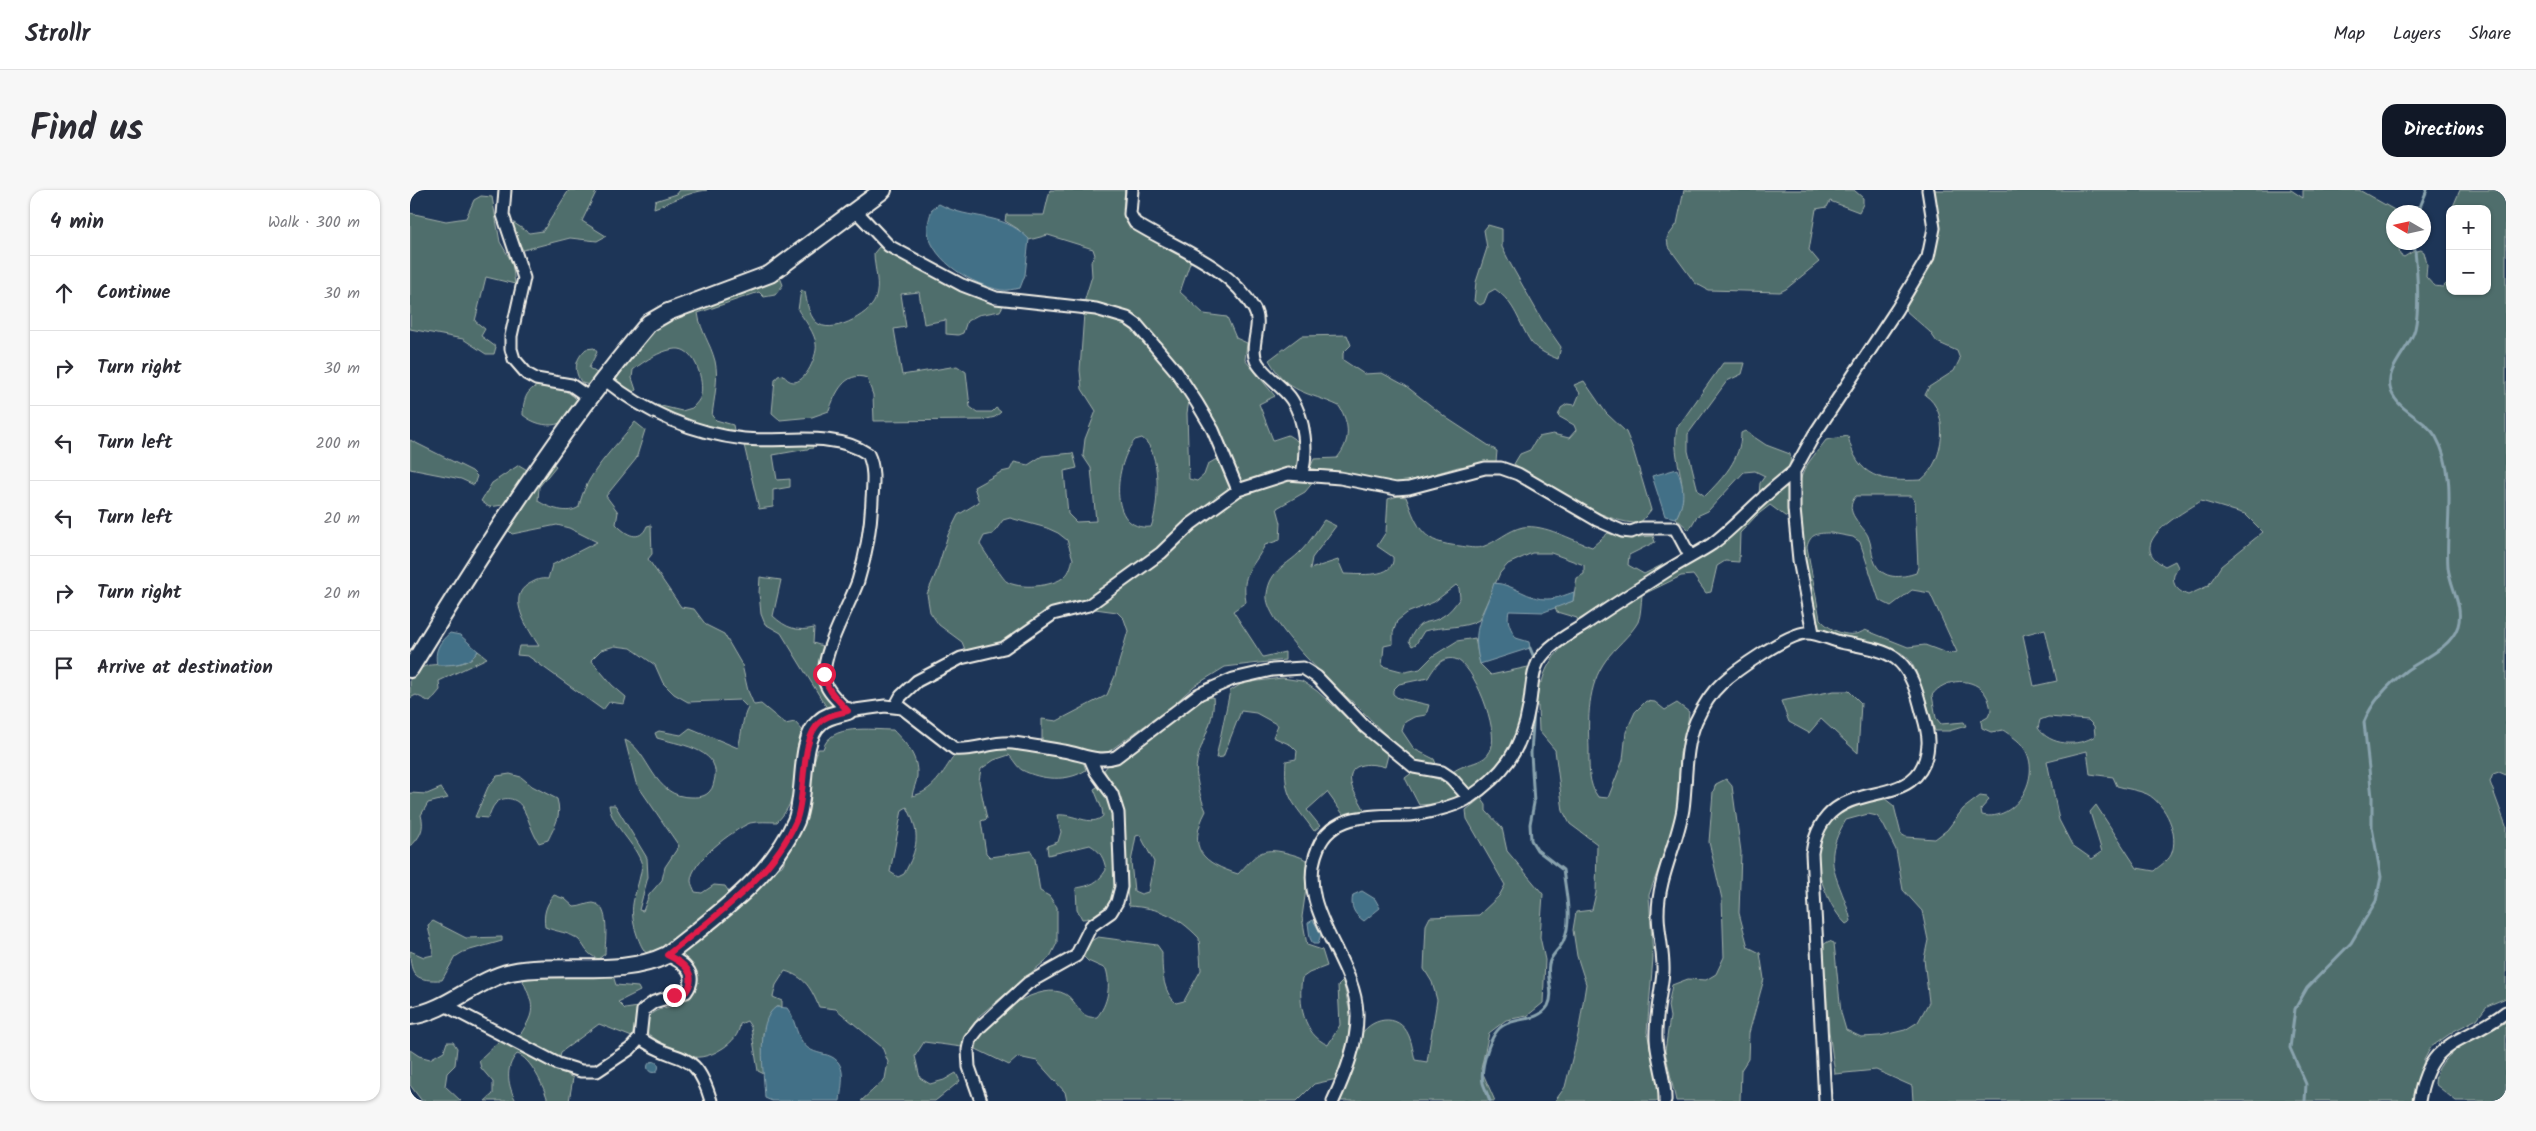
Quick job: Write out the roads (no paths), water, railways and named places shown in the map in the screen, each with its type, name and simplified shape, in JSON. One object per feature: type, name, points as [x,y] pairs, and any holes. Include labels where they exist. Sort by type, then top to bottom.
[{"type":"street","points":[[505,190],[503,216],[524,278],[511,336],[511,349],[514,359],[527,374],[536,379],[571,386],[591,399]]},
{"type":"street","points":[[410,669],[482,551],[636,338],[658,317],[770,274],[809,247],[883,190]]},
{"type":"street","points":[[1132,190],[1130,214],[1135,223],[1210,264],[1240,291],[1256,310],[1255,360],[1264,373],[1292,400],[1307,457],[1302,474]]},
{"type":"street","points":[[1333,1101],[1350,1056],[1357,1012],[1351,986],[1313,895],[1312,874],[1318,849],[1330,829],[1340,823],[1394,813],[1411,815],[1460,803],[1469,798],[1507,766],[1514,757],[1529,711],[1535,672],[1544,655],[1574,631],[1732,530],[1794,470],[1928,257],[1934,228],[1928,190]]},
{"type":"street","points":[[855,210],[889,246],[962,285],[996,298],[1096,309],[1127,318],[1137,325],[1176,371],[1198,403],[1213,430],[1238,490]]},
{"type":"street","points":[[604,380],[647,410],[676,423],[744,439],[847,443],[868,454],[873,472],[867,545],[857,582],[829,649],[824,674],[825,682],[830,691],[848,711]]},
{"type":"street","points":[[895,707],[901,696],[917,681],[962,658],[1004,648],[1053,614],[1089,604],[1161,553],[1191,524],[1238,490],[1288,474],[1340,478],[1396,489],[1409,488],[1485,468],[1501,468],[1518,474],[1597,520],[1622,531],[1631,532],[1642,528],[1675,528],[1690,556]]},
{"type":"street","points":[[1794,470],[1794,509],[1799,560],[1813,633]]},
{"type":"street","points":[[1665,1101],[1656,1034],[1663,971],[1658,914],[1664,872],[1675,843],[1682,816],[1691,734],[1706,701],[1721,684],[1776,646],[1795,636],[1813,633],[1834,640],[1880,650],[1894,656],[1914,682],[1927,733],[1928,745],[1921,768],[1908,782],[1898,789],[1858,797],[1837,806],[1818,827],[1814,839],[1812,853],[1825,1101]]},
{"type":"street","points":[[410,1016],[445,1005],[473,988],[512,972],[624,965],[657,959],[667,955],[720,911],[762,871],[775,855],[796,820],[801,801],[808,744],[814,728],[830,716],[848,711],[895,707],[911,713],[955,749],[965,750],[1011,743],[1063,751],[1090,758],[1108,759],[1116,757],[1199,694],[1224,682],[1272,670],[1303,668],[1317,678],[1364,726],[1414,767],[1442,772],[1451,778],[1469,798]]},
{"type":"street","points":[[981,1101],[970,1067],[968,1050],[970,1040],[980,1027],[1028,983],[1076,956],[1091,926],[1111,912],[1122,887],[1118,813],[1112,794],[1096,772],[1090,758]]},
{"type":"street","points":[[445,1005],[558,1064],[581,1072],[597,1071],[630,1049],[640,1038],[643,1010],[654,1002],[686,992],[692,976],[689,970],[678,960],[667,955]]},
{"type":"street","points":[[2419,1101],[2426,1074],[2434,1058],[2451,1042],[2506,1012]]},
{"type":"street","points":[[640,1038],[657,1048],[690,1061],[697,1067],[711,1101]]},
{"type":"water","points":[[939,204],[963,213],[1007,224],[1029,239],[1025,275],[1020,288],[1003,290],[978,283],[946,262],[931,243],[928,232],[928,223],[932,209]]},
{"type":"water","points":[[1677,469],[1683,499],[1676,518],[1665,516],[1652,476]]},
{"type":"water","points":[[1494,583],[1508,586],[1540,599],[1560,597],[1574,592],[1573,601],[1544,612],[1509,611],[1509,622],[1516,638],[1529,642],[1530,648],[1480,664],[1477,651],[1477,631]]},
{"type":"water","points":[[450,633],[460,635],[478,651],[465,662],[437,665],[436,655],[438,647]]},
{"type":"water","points":[[1362,891],[1375,899],[1380,908],[1364,921],[1355,913],[1352,903],[1353,895]]},
{"type":"water","points":[[1313,920],[1321,934],[1318,944],[1313,944],[1310,938],[1308,923]]},
{"type":"water","points":[[776,1007],[787,1008],[792,1016],[800,1039],[807,1047],[837,1061],[842,1072],[840,1101],[772,1101],[765,1098],[763,1036],[769,1014]]},
{"type":"water","points":[[651,1062],[655,1062],[658,1067],[657,1071],[651,1072],[648,1069],[648,1065]]},
{"type":"waterway","points":[[2421,205],[2427,190]]},
{"type":"waterway","points":[[2305,1101],[2306,1084],[2290,1048],[2295,1009],[2307,988],[2351,943],[2376,901],[2381,877],[2372,827],[2372,797],[2364,722],[2382,693],[2394,681],[2407,670],[2436,652],[2449,640],[2458,626],[2459,619],[2458,604],[2448,567],[2449,484],[2443,452],[2432,431],[2400,405],[2391,391],[2390,383],[2394,367],[2412,337],[2417,320],[2418,298],[2415,250]]},
{"type":"waterway","points":[[1530,648],[1535,660]]},
{"type":"waterway","points":[[1490,1101],[1482,1076],[1490,1042],[1504,1025],[1539,1015],[1548,1006],[1551,996],[1549,964],[1551,958],[1563,942],[1568,925],[1568,907],[1563,870],[1537,850],[1531,840],[1530,824],[1534,803],[1531,753],[1534,709]]}]
